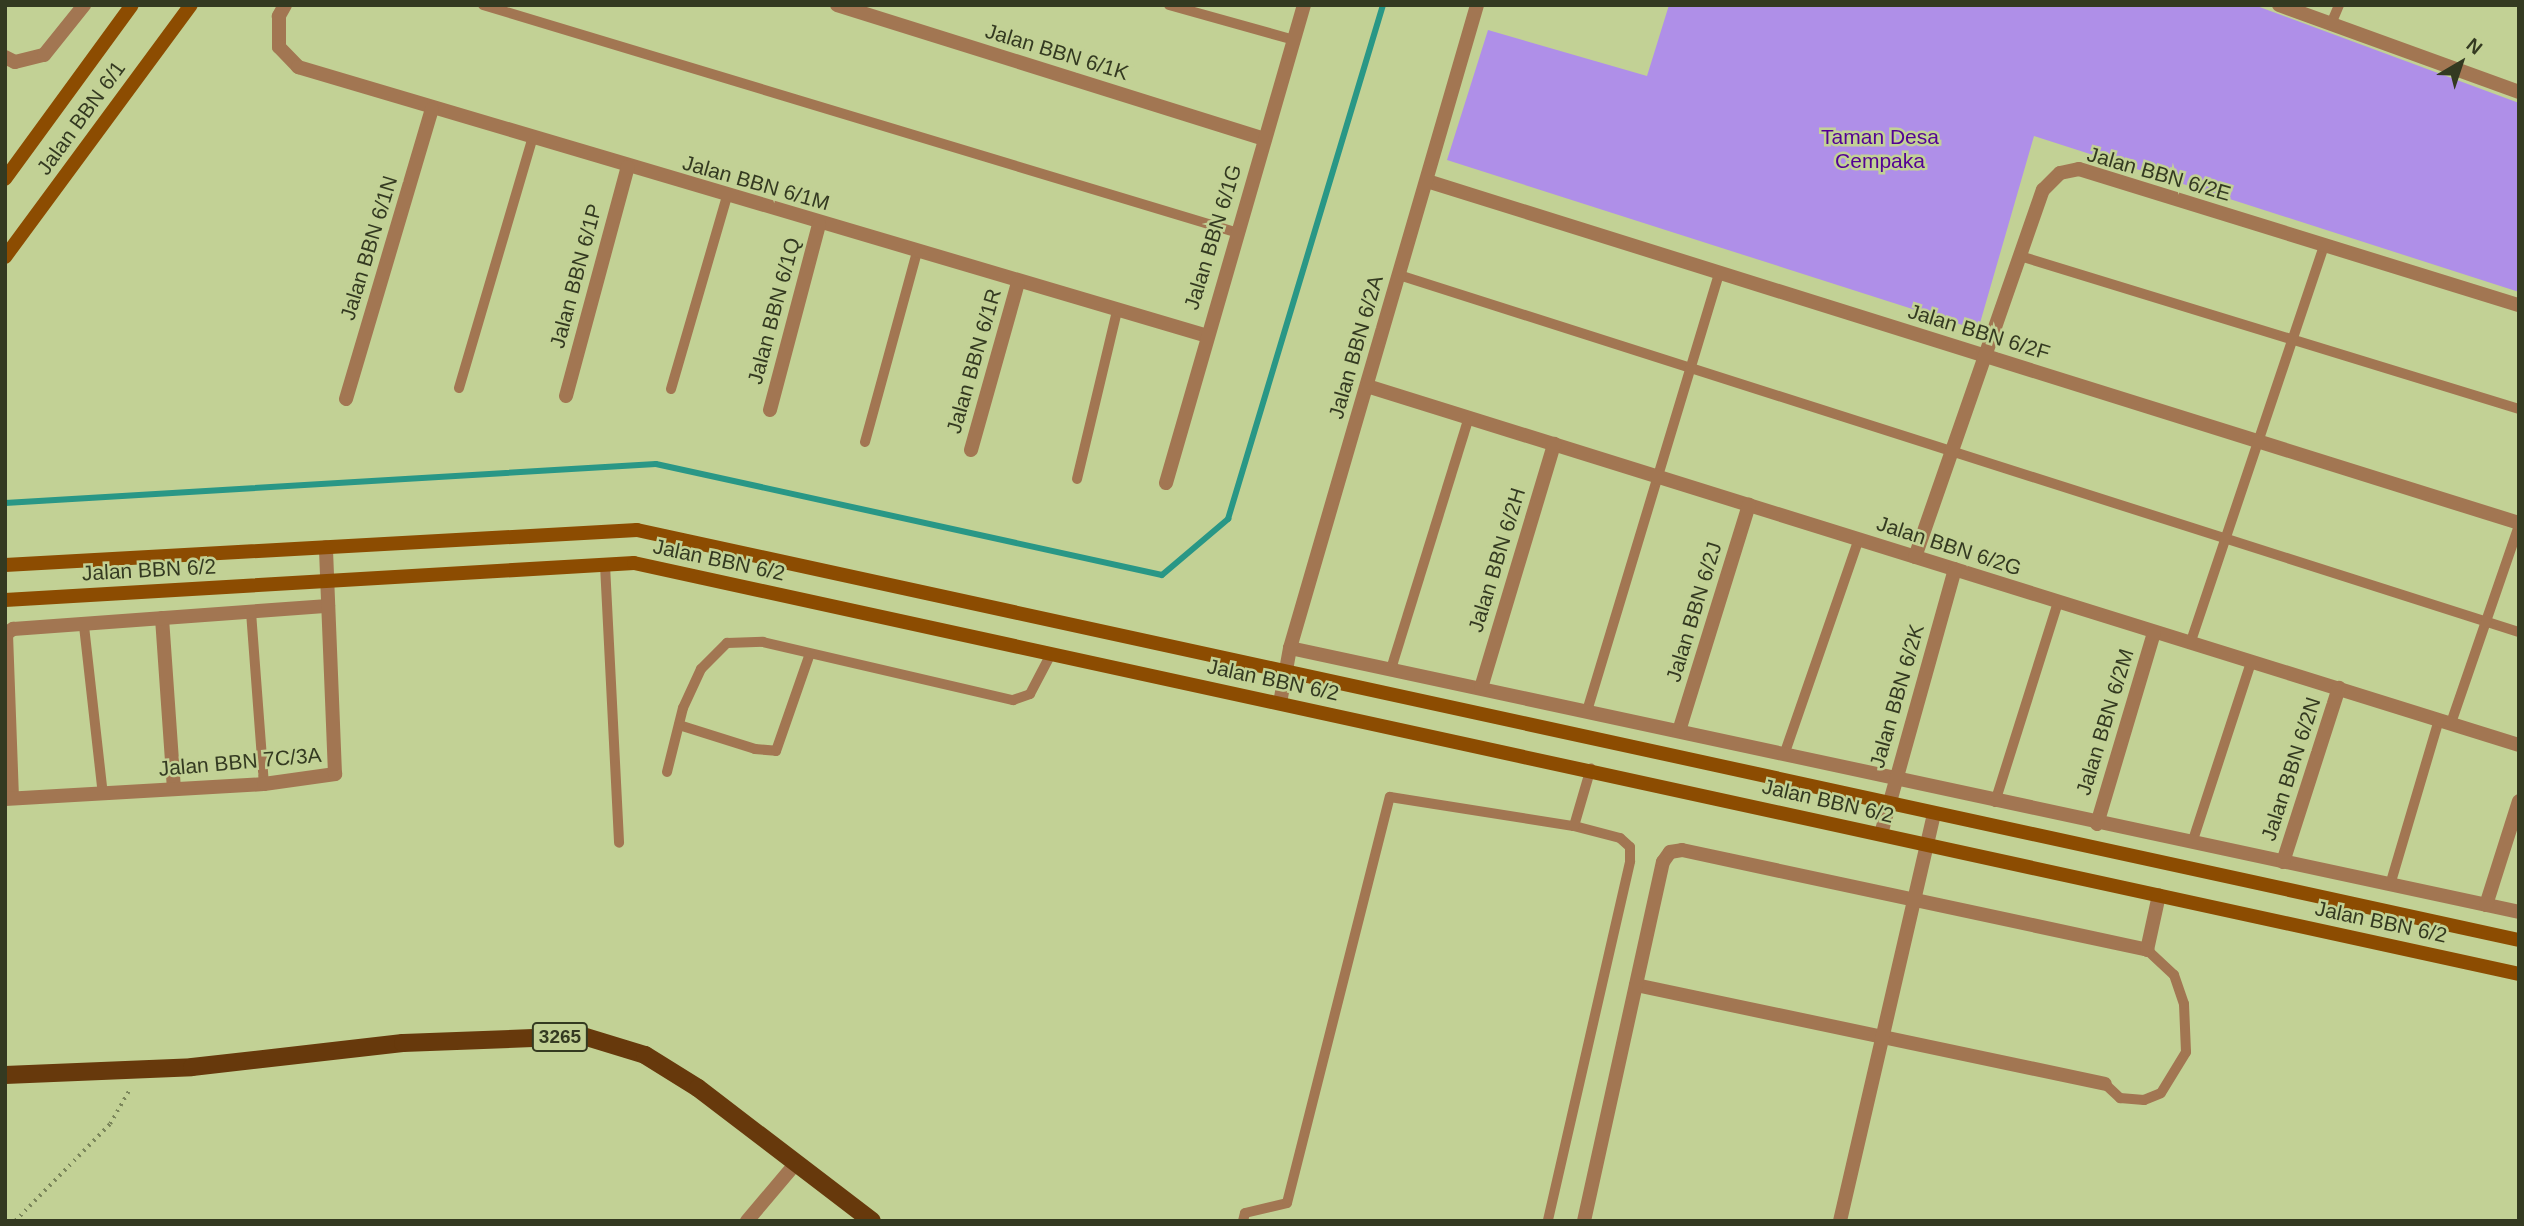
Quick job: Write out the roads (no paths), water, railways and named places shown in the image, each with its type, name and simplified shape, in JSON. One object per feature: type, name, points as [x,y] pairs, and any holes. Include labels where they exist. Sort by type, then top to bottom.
[{"type":"main road","name":"3265","points":[[5,1075],[135,1070],[402,1043],[583,1036],[645,1055],[872,1221]]},
{"type":"street","points":[[5,57],[15,62],[44,55],[84,5]]},
{"type":"street","name":"Jalan BBN 6/1","points":[[5,178],[132,5]]},
{"type":"street","name":"Jalan BBN 6/1","points":[[5,257],[191,5]]},
{"type":"street","name":"Jalan BBN 6/1M","points":[[285,5],[279,16],[279,47],[298,67],[1018,283],[1205,335]]},
{"type":"street","name":"Jalan BBN 6/1K","points":[[837,5],[1265,139]]},
{"type":"street","name":"Jalan BBN 6/1G","points":[[1166,483],[1205,335],[1238,233],[1304,5]]},
{"type":"street","name":"Jalan BBN 6/2A","points":[[1280,702],[1290,648],[1478,5]]},
{"type":"street","points":[[2279,5],[2519,92]]},
{"type":"street","name":"Jalan BBN 6/1N","points":[[346,399],[432,109]]},
{"type":"street","name":"Jalan BBN 6/1P","points":[[566,396],[628,167]]},
{"type":"street","name":"Jalan BBN 6/2E","points":[[1915,556],[2043,190],[2060,173],[2079,169],[2519,305]]},
{"type":"street","name":"Jalan BBN 6/2F","points":[[1427,181],[2519,524]]},
{"type":"street","name":"Jalan BBN 6/1Q","points":[[770,410],[819,224]]},
{"type":"street","name":"Jalan BBN 6/1R","points":[[971,450],[1018,283]]},
{"type":"street","name":"Jalan BBN 6/2G","points":[[1367,386],[2519,745]]},
{"type":"street","name":"Jalan BBN 6/2H","points":[[1481,688],[1554,444]]},
{"type":"street","name":"Jalan BBN 6/2J","points":[[1679,732],[1749,505]]},
{"type":"street","name":"Jalan BBN 6/2","points":[[5,565],[636,530],[2519,940]]},
{"type":"street","name":"Jalan BBN 7C/3A","points":[[9,799],[328,779],[338,765],[328,606],[330,580],[326,547]]},
{"type":"street","name":"Jalan BBN 6/2","points":[[5,600],[634,563],[1591,768],[1926,846],[2519,974]]},
{"type":"street","name":"Jalan BBN 6/2K","points":[[1881,834],[1955,569]]},
{"type":"street","points":[[9,799],[6,634],[162,618],[328,606]]},
{"type":"street","points":[[162,618],[174,789]]},
{"type":"street","name":"Jalan BBN 6/2M","points":[[2097,824],[2154,633]]},
{"type":"street","points":[[1290,648],[2097,824],[2519,912]]},
{"type":"street","name":"Jalan BBN 6/2N","points":[[2283,862],[2339,688]]},
{"type":"street","points":[[2486,905],[2519,801]]},
{"type":"street","points":[[1840,1221],[1912,899],[1934,814]]},
{"type":"street","points":[[1584,1221],[1662,862],[1670,852],[1912,899],[2147,950],[2159,895]]},
{"type":"street","points":[[1636,985],[2105,1084]]},
{"type":"street","points":[[747,1221],[796,1163]]},
{"type":"lane","points":[[483,5],[1238,233]]},
{"type":"lane","points":[[1169,5],[1294,40]]},
{"type":"lane","points":[[2331,24],[2339,5]]},
{"type":"lane","points":[[459,388],[533,137]]},
{"type":"lane","points":[[671,389],[727,196]]},
{"type":"lane","points":[[2190,644],[2324,245]]},
{"type":"lane","points":[[865,442],[917,252]]},
{"type":"lane","points":[[2020,256],[2519,410]]},
{"type":"lane","points":[[1587,712],[1719,272]]},
{"type":"lane","points":[[1399,275],[2519,632]]},
{"type":"lane","points":[[1077,478],[1117,311]]},
{"type":"lane","points":[[1391,669],[1469,417]]},
{"type":"lane","points":[[2390,885],[2445,722],[2486,622],[2519,524]]},
{"type":"lane","points":[[1784,755],[1859,539]]},
{"type":"lane","points":[[605,565],[620,843]]},
{"type":"lane","points":[[1996,802],[2058,602]]},
{"type":"lane","points":[[251,612],[264,784]]},
{"type":"lane","points":[[84,626],[103,795]]},
{"type":"lane","points":[[667,772],[679,725],[701,668],[727,643],[763,642],[809,656],[1013,700],[1030,694],[1051,654]]},
{"type":"lane","points":[[679,725],[755,750],[776,751],[809,656]]},
{"type":"lane","points":[[2192,843],[2252,662]]},
{"type":"lane","points":[[1574,826],[1591,768]]},
{"type":"lane","points":[[1243,1221],[1245,1213],[1287,1203],[1390,797],[1574,826],[1620,838],[1630,847],[1630,861],[1548,1220]]},
{"type":"lane","points":[[2105,1084],[2120,1098],[2144,1100],[2161,1093],[2186,1052],[2184,1004],[2174,975],[2147,950]]},
{"type":"waterway","points":[[5,503],[656,464],[1162,575],[1228,519],[1383,5]]},
{"type":"park label","name":"Taman Desa Cempaka","points":[[1880,149]]}]
